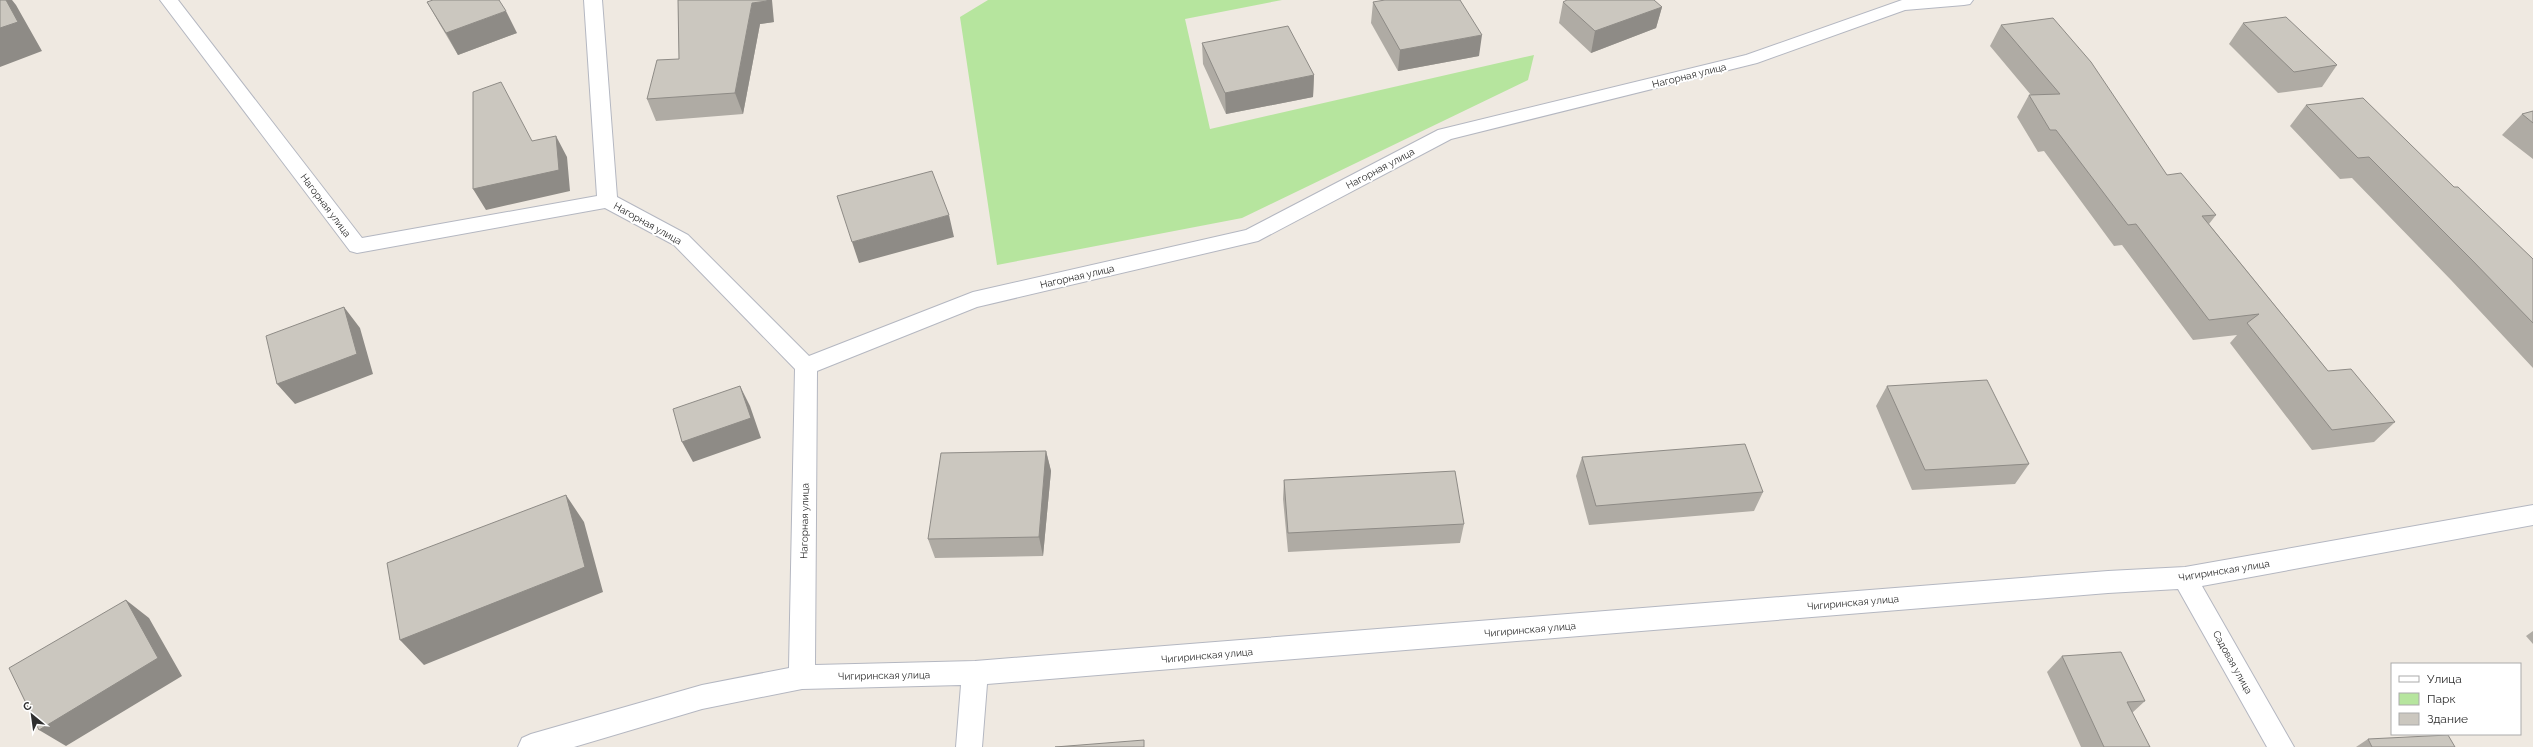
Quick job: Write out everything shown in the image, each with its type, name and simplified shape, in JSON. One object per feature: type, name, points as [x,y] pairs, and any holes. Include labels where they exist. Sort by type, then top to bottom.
[{"type":"street","name":"Нагорная улица","points":[[169,0],[357,246],[607,201],[681,240],[806,366],[802,677]]},
{"type":"street","name":"Нагорная улица","points":[[593,0],[607,201]]},
{"type":"street","name":"Нагорная улица","points":[[806,366],[973,300],[1251,236],[1445,134],[1751,59],[1903,5],[1964,0]]},
{"type":"street","name":"Чигиринская улица","points":[[531,747],[702,697],[802,677],[975,674],[2092,583],[2185,578],[2533,515]]},
{"type":"street","name":"Садовая улица","points":[[2185,578],[2281,747]]},
{"type":"street","points":[[970,747],[975,674]]},
{"type":"green space","points":[[988,0],[1282,0],[1185,19],[1210,129],[1534,55],[1528,80],[1242,218],[997,265],[960,17]]},
{"type":"building","points":[[0,0],[6,0],[18,22],[0,28]]},
{"type":"building","points":[[433,0],[499,0],[506,11],[446,33],[427,2]]},
{"type":"building","points":[[678,0],[767,0],[752,3],[735,93],[647,99],[657,60],[679,59]]},
{"type":"building","points":[[1385,0],[1460,0],[1482,35],[1400,50],[1373,2]]},
{"type":"building","points":[[1567,0],[1654,0],[1662,7],[1595,31],[1563,2]]},
{"type":"building","points":[[2286,17],[2337,65],[2294,72],[2243,23]]},
{"type":"building","points":[[2053,18],[2091,62],[2167,175],[2181,173],[2216,215],[2202,216],[2328,371],[2351,369],[2395,422],[2332,430],[2247,323],[2259,314],[2209,320],[2136,224],[2128,225],[2056,130],[2050,130],[2029,95],[2060,94],[2001,25]]},
{"type":"building","points":[[1288,26],[1314,75],[1225,93],[1202,43]]},
{"type":"building","points":[[501,82],[532,141],[556,136],[559,170],[473,189],[473,92]]},
{"type":"building","points":[[2363,98],[2454,187],[2458,187],[2533,259],[2533,323],[2369,157],[2358,158],[2306,105]]},
{"type":"building","points":[[2533,111],[2533,123],[2522,114]]},
{"type":"building","points":[[932,171],[949,215],[852,242],[837,196]]},
{"type":"building","points":[[344,307],[357,354],[277,384],[266,336]]},
{"type":"building","points":[[1987,380],[2029,464],[1925,470],[1887,386]]},
{"type":"building","points":[[740,386],[751,418],[682,442],[673,409]]},
{"type":"building","points":[[1745,444],[1763,492],[1596,506],[1582,457]]},
{"type":"building","points":[[1046,451],[1039,537],[928,539],[941,453]]},
{"type":"building","points":[[1455,471],[1464,524],[1288,533],[1284,480]]},
{"type":"building","points":[[566,495],[585,567],[400,640],[387,563]]},
{"type":"building","points":[[126,600],[158,658],[39,730],[9,668]]},
{"type":"building","points":[[2121,652],[2145,701],[2127,702],[2150,747],[2104,747],[2062,656]]},
{"type":"building","points":[[2448,735],[2455,747],[2372,747],[2368,739]]},
{"type":"building","points":[[1144,740],[1144,747],[1055,747]]}]
